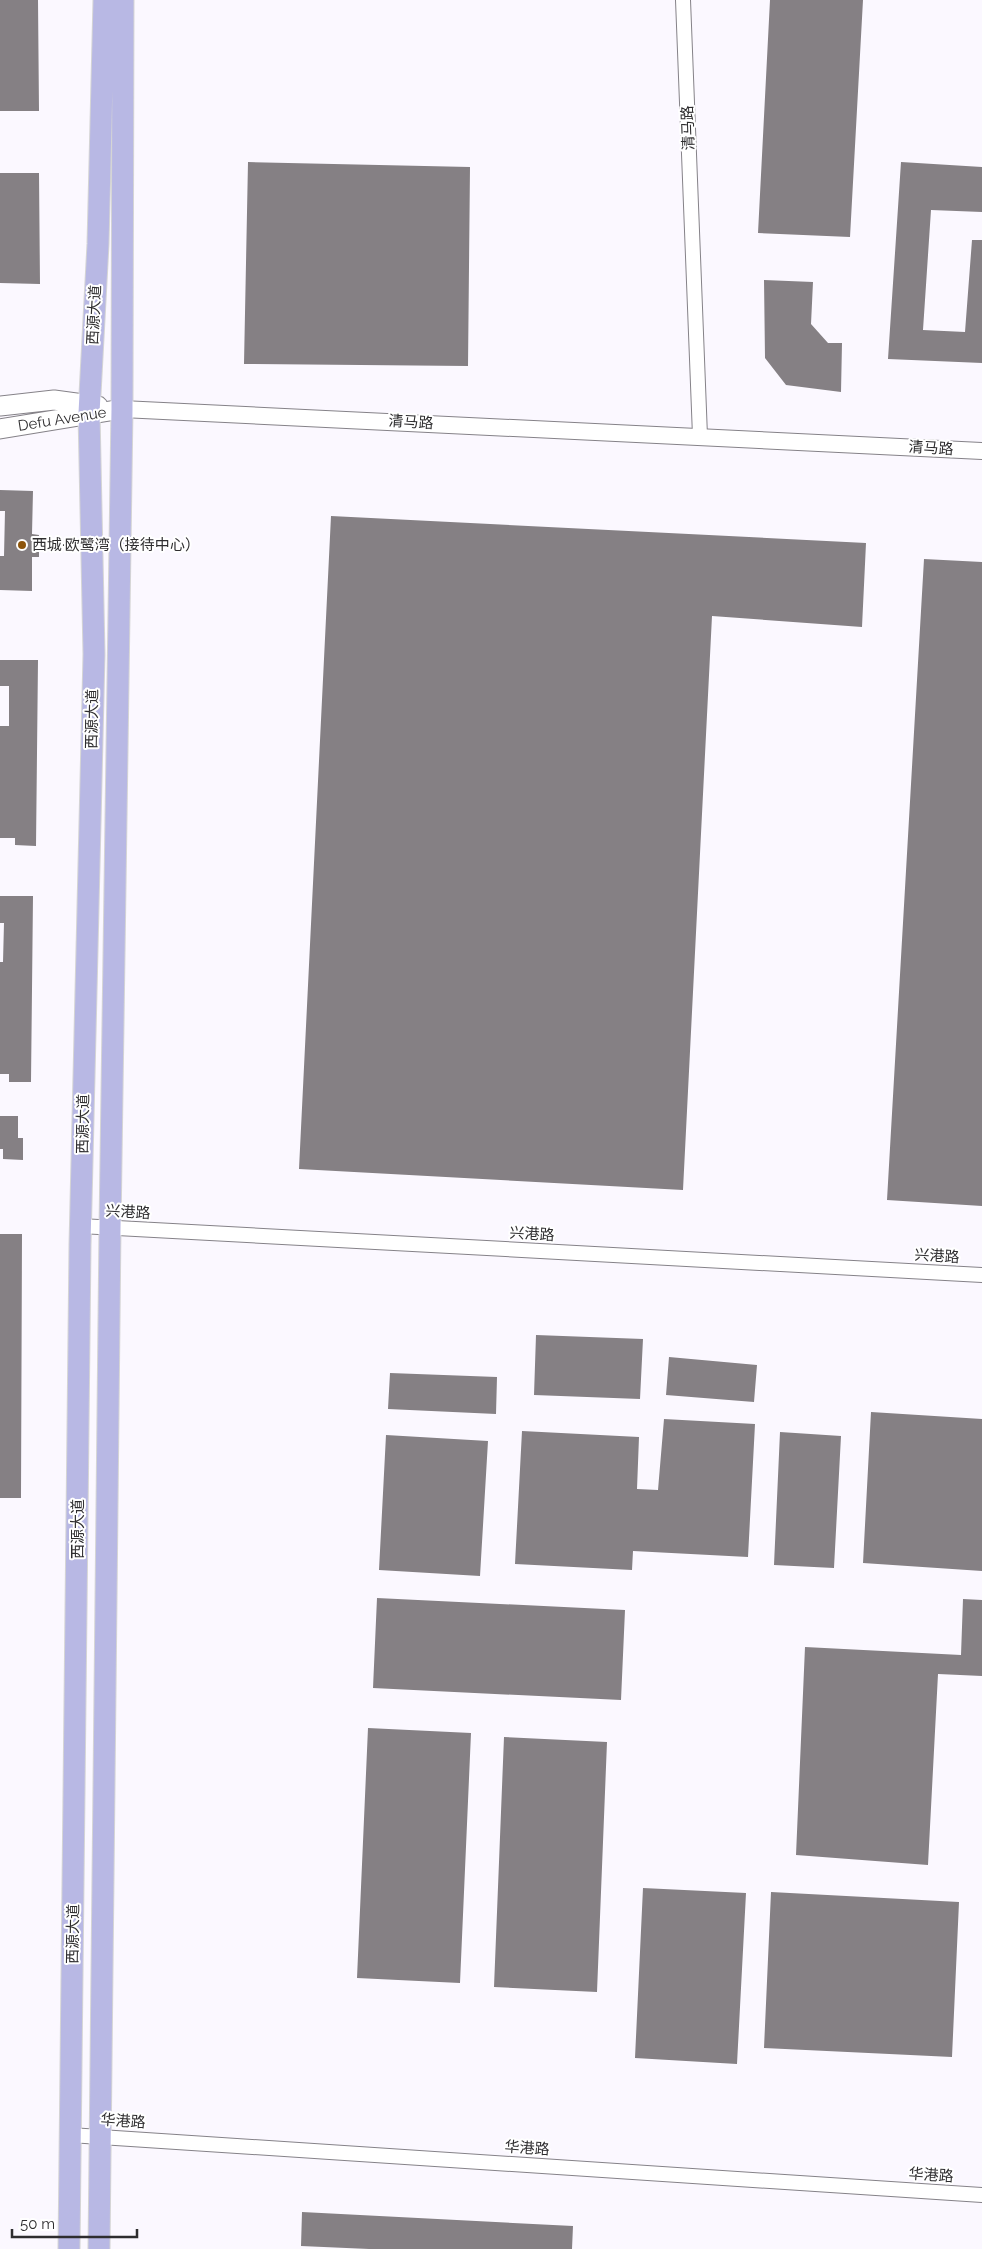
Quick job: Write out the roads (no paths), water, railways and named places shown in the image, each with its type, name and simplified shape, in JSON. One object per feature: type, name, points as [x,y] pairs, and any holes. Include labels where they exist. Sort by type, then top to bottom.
[{"type":"main road","name":"西源大道","points":[[99,2249],[110,1228],[122,409],[113,60],[102,0]]},
{"type":"main road","name":"西源大道","points":[[69,2249],[80,1226],[94,654],[89,409],[98,244],[113,60],[123,0]]},
{"type":"main road","points":[[113,60],[128,0]]},
{"type":"main road","name":"Defu Avenue","points":[[0,406],[54,400],[89,409]]},
{"type":"main road","name":"Defu Avenue","points":[[0,429],[89,409],[122,409]]},
{"type":"street","name":"清马路","points":[[683,0],[700,436]]},
{"type":"street","name":"清马路","points":[[122,409],[982,451]]},
{"type":"street","name":"兴港路","points":[[80,1226],[982,1275]]},
{"type":"street","name":"华港路","points":[[70,2135],[982,2195]]},
{"type":"place","name":"西城·欧鹭湾（接待中心）","points":[[22,545]]}]
